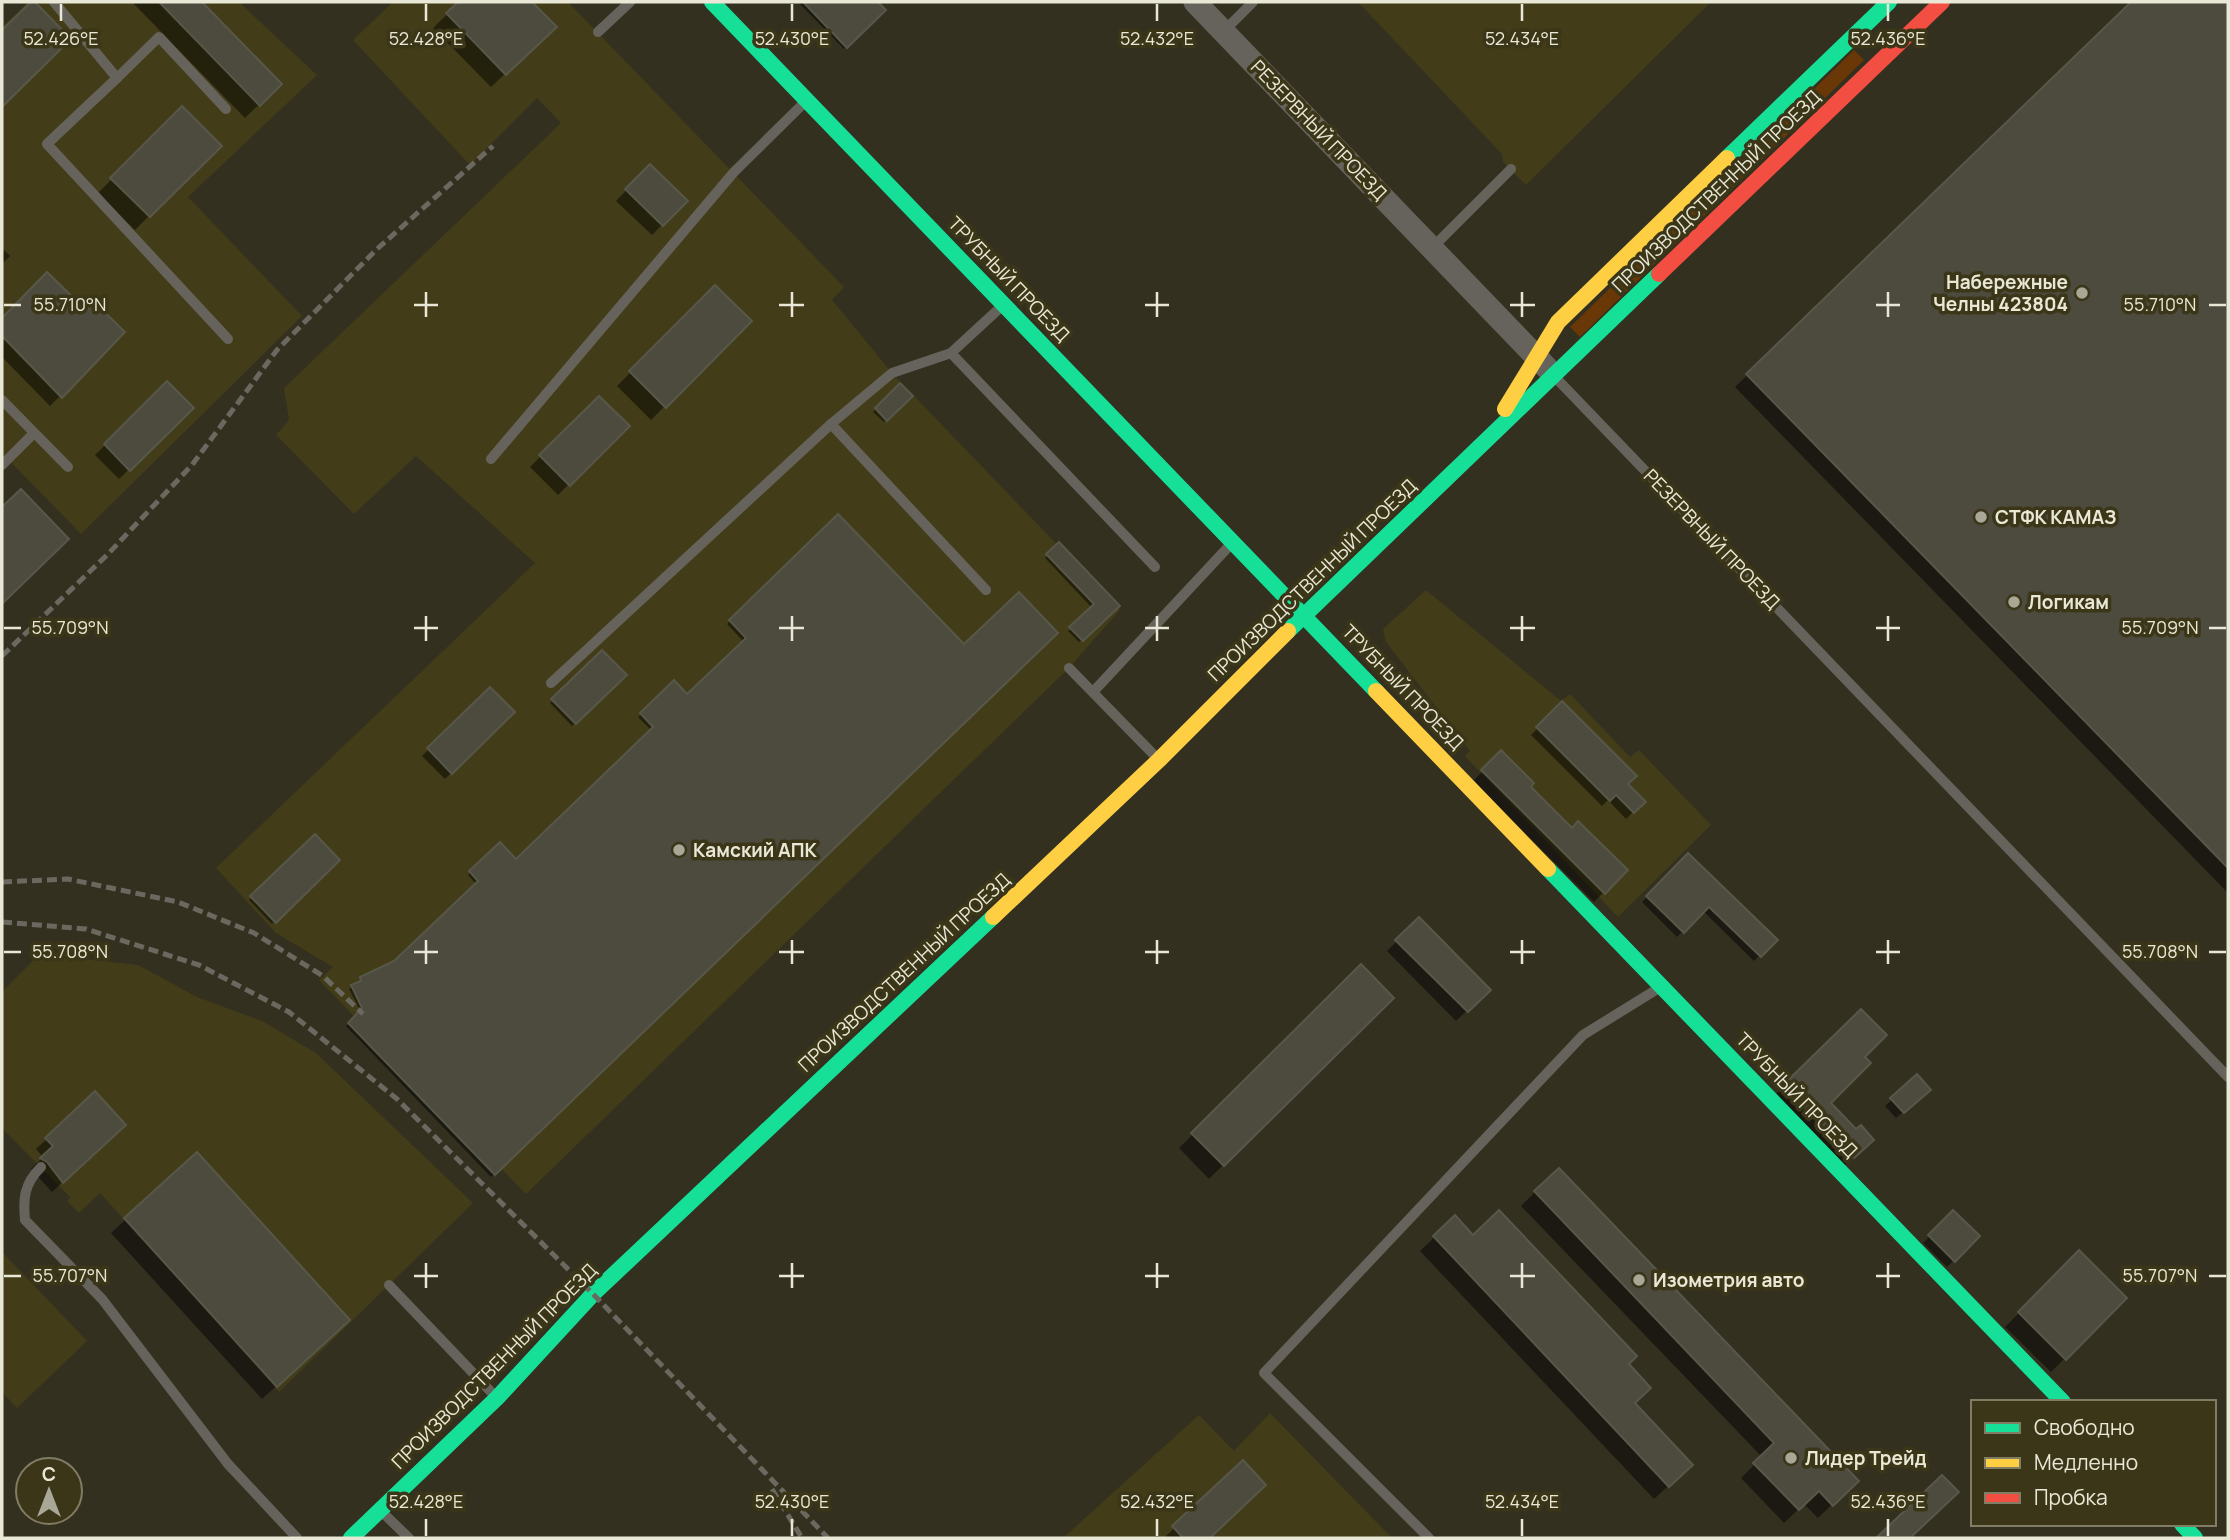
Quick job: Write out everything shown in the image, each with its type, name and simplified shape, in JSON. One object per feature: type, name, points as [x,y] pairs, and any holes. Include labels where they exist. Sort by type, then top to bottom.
[{"type":"street","name":"ТРУБНЫЙ ПРОЕЗД","points":[[712,2],[2061,1400]]},
{"type":"street","name":"РЕЗЕРВНЫЙ ПРОЕЗД","points":[[1195,2],[1555,376]]},
{"type":"street","name":"ПРОИЗВОДСТВЕННЫЙ ПРОЕЗД","points":[[351,1538],[497,1398],[593,1294],[1159,760],[1304,615],[1555,376],[1880,37],[1889,2]]},
{"type":"street","name":"ПРОИЗВОДСТВЕННЫЙ ПРОЕЗД","points":[[1487,439],[1558,323],[1880,37],[1942,2]]},
{"type":"lane","points":[[54,2],[117,78]]},
{"type":"lane","points":[[598,32],[631,2]]},
{"type":"lane","points":[[1224,31],[1253,2]]},
{"type":"lane","points":[[226,108],[159,37],[47,144],[228,339]]},
{"type":"lane","points":[[491,459],[734,172],[807,100]]},
{"type":"lane","points":[[1433,247],[1511,169]]},
{"type":"lane","points":[[551,683],[831,424],[892,373],[951,353],[1004,304]]},
{"type":"lane","points":[[951,353],[1155,567]]},
{"type":"lane","name":"РЕЗЕРВНЫЙ ПРОЕЗД","points":[[1555,376],[2228,1077]]},
{"type":"lane","points":[[2,400],[68,467]]},
{"type":"lane","points":[[831,424],[986,590]]},
{"type":"lane","points":[[2,465],[34,433]]},
{"type":"lane","points":[[1093,692],[1233,542]]},
{"type":"lane","points":[[1069,668],[1159,760]]},
{"type":"lane","points":[[1429,1538],[1264,1373],[1583,1035],[1662,986]]},
{"type":"lane","points":[[40,1167],[29,1179],[23,1198],[25,1220],[102,1299],[228,1464],[297,1538]]},
{"type":"lane","points":[[389,1285],[497,1398]]},
{"type":"lane","points":[[380,1510],[409,1538]]},
{"type":"shaded area","points":[[28,2],[243,2],[241,4],[317,75],[188,197],[302,316],[81,534],[2,453],[2,27]]},
{"type":"shaded area","points":[[393,2],[568,2],[844,287],[832,300],[892,373],[1120,610],[1069,668],[526,1194],[319,980],[333,967],[276,933],[216,868],[535,563],[416,456],[354,514],[276,435],[289,420],[284,388],[561,123],[537,98],[470,165],[353,40]]},
{"type":"shaded area","points":[[1358,2],[1711,2],[1526,185],[1503,162],[1502,154]]},
{"type":"shaded area","points":[[1854,50],[1864,60],[1580,337],[1570,327]]},
{"type":"shaded area","points":[[1426,590],[1561,701],[1570,694],[1630,757],[1639,750],[1711,825],[1618,917],[1465,756],[1470,751],[1386,642],[1383,629]]},
{"type":"shaded area","points":[[40,954],[138,965],[197,997],[262,1021],[316,1053],[473,1203],[279,1392],[100,1193],[79,1213],[67,1201],[70,1197],[2,1128],[2,992]]},
{"type":"shaded area","points":[[2,1252],[87,1341],[17,1408],[2,1392]]},
{"type":"shaded area","points":[[1270,1413],[1392,1538],[1063,1538],[1199,1415],[1234,1451]]},
{"type":"building","points":[[31,2],[35,2],[71,39],[2,107],[2,30]]},
{"type":"building","points":[[159,2],[202,2],[282,84],[260,106]]},
{"type":"building","points":[[458,2],[532,2],[557,27],[506,75],[446,13]]},
{"type":"building","points":[[803,2],[878,2],[886,10],[847,48]]},
{"type":"building","points":[[2131,2],[2228,2],[2228,868],[1746,374]]},
{"type":"building","points":[[182,106],[222,146],[150,217],[110,178]]},
{"type":"building","points":[[650,164],[688,201],[663,226],[625,189]]},
{"type":"building","points":[[47,272],[86,310],[94,302],[125,332],[62,398],[2,336],[2,318]]},
{"type":"building","points":[[715,285],[752,321],[666,408],[629,371]]},
{"type":"building","points":[[167,381],[194,408],[130,471],[104,444]]},
{"type":"building","points":[[900,383],[913,396],[887,421],[875,408]]},
{"type":"building","points":[[599,396],[630,426],[570,486],[539,455]]},
{"type":"building","points":[[21,489],[69,539],[2,604],[2,507]]},
{"type":"building","name":"Камский АПК","points":[[838,514],[964,644],[1019,592],[1058,633],[495,1175],[348,1023],[362,1008],[351,985],[361,981],[360,977],[394,961],[478,881],[469,871],[500,842],[516,859],[653,727],[640,713],[674,680],[687,694],[746,638],[729,620]]},
{"type":"building","points":[[1059,542],[1120,606],[1083,641],[1069,627],[1094,604],[1046,554]]},
{"type":"building","points":[[602,650],[627,675],[576,724],[551,699]]},
{"type":"building","points":[[490,687],[515,712],[452,774],[427,748]]},
{"type":"building","points":[[1562,701],[1637,776],[1628,784],[1646,802],[1634,813],[1616,795],[1610,801],[1536,727]]},
{"type":"building","points":[[1501,750],[1534,783],[1531,787],[1572,828],[1578,821],[1628,870],[1605,894],[1481,770]]},
{"type":"building","points":[[315,834],[340,860],[276,923],[250,896]]},
{"type":"building","points":[[1688,853],[1778,940],[1761,957],[1709,907],[1684,933],[1646,896]]},
{"type":"building","points":[[1419,917],[1491,990],[1468,1012],[1395,940]]},
{"type":"building","points":[[1361,964],[1394,998],[1224,1166],[1191,1133]]},
{"type":"building","points":[[1861,1009],[1887,1035],[1865,1057],[1871,1063],[1831,1103],[1856,1129],[1861,1125],[1874,1140],[1854,1158],[1783,1085]]},
{"type":"building","points":[[1917,1074],[1931,1090],[1904,1113],[1890,1098]]},
{"type":"building","points":[[95,1091],[126,1125],[63,1183],[47,1162],[40,1158],[53,1146],[45,1138]]},
{"type":"building","points":[[197,1152],[350,1320],[277,1387],[124,1218]]},
{"type":"building","points":[[1559,1168],[1859,1481],[1833,1506],[1819,1491],[1799,1510],[1753,1463],[1774,1443],[1534,1191]]},
{"type":"building","points":[[1499,1210],[1637,1356],[1629,1364],[1651,1388],[1635,1403],[1693,1465],[1669,1487],[1433,1236],[1455,1215],[1473,1235]]},
{"type":"building","points":[[1953,1210],[1980,1236],[1955,1262],[1928,1235]]},
{"type":"building","points":[[2079,1250],[2127,1298],[2066,1360],[2018,1312]]},
{"type":"building","points":[[1243,1460],[1266,1485],[1210,1538],[1183,1538],[1172,1526]]},
{"type":"building","points":[[1942,1475],[1959,1492],[1910,1538],[1876,1538]]},
{"type":"railway","points":[[2,656],[108,554],[192,465],[277,350],[377,249],[493,146]]},
{"type":"railway","points":[[2,882],[68,879],[178,902],[254,933],[323,976],[363,1014]]},
{"type":"railway","points":[[2,922],[86,929],[199,965],[289,1012],[397,1099],[593,1294],[828,1538]]},
{"type":"railway","points":[[772,1489],[802,1538]]},
{"type":"traffic: fast","points":[[712,2],[1376,691]]},
{"type":"traffic: fast","points":[[1727,158],[1889,2]]},
{"type":"traffic: fast","points":[[1288,631],[1659,274]]},
{"type":"traffic: fast","points":[[1548,869],[2061,1400]]},
{"type":"traffic: fast","points":[[351,1538],[497,1398],[593,1294],[993,917]]},
{"type":"traffic: fast","points":[[2184,1526],[2195,1538]]},
{"type":"traffic: slow","points":[[1505,409],[1558,322],[1727,158]]},
{"type":"traffic: slow","points":[[993,917],[1159,760],[1288,631]]},
{"type":"traffic: slow","points":[[1376,691],[1548,869]]},
{"type":"traffic: jam","points":[[1659,274],[1942,2]]},
{"type":"place","name":"Набережные Челны 423804","points":[[2082,293]]},
{"type":"place","name":"СТФК КАМАЗ","points":[[1981,517]]},
{"type":"place","name":"Логикам","points":[[2014,602]]},
{"type":"place","name":"Камский АПК","points":[[679,850]]},
{"type":"place","name":"Изометрия авто","points":[[1639,1280]]},
{"type":"place","name":"Лидер Трейд","points":[[1791,1458]]}]
